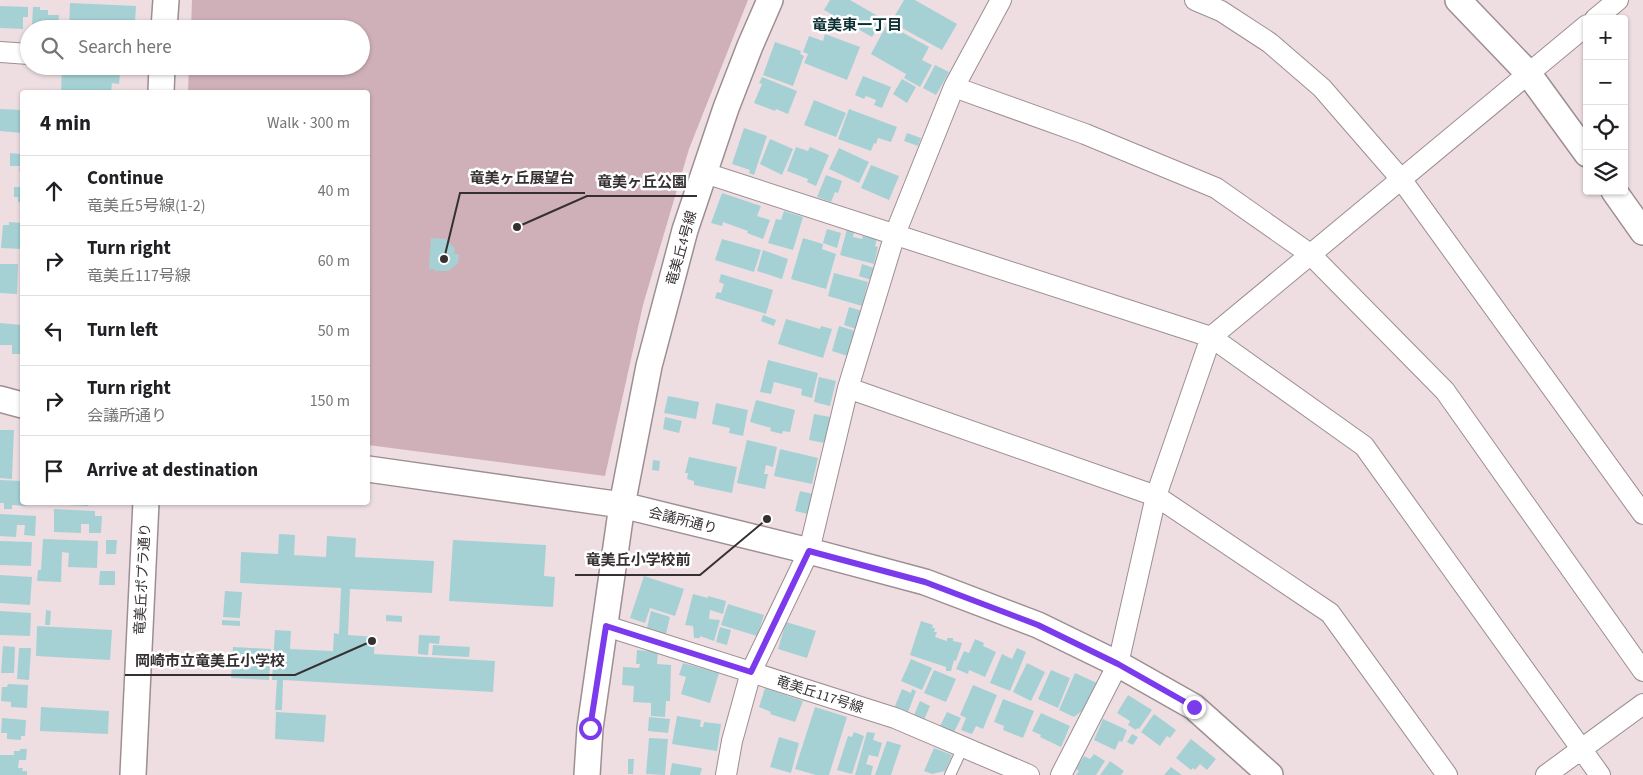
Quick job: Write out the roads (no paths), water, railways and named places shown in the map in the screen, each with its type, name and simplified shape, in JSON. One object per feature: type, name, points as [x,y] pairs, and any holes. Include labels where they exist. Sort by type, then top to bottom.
[{"type":"street","points":[[165,20],[166,0]]},
{"type":"street","name":"竜美丘4号線","points":[[587,775],[590,728],[622,505],[649,366],[685,230],[729,100],[770,0]]},
{"type":"street","points":[[726,775],[732,741],[751,672],[809,551],[848,388],[895,234],[954,88],[1001,0]]},
{"type":"street","points":[[1195,0],[1221,11],[1270,43],[1322,88],[1401,180],[1640,503]]},
{"type":"street","points":[[1458,0],[1528,73],[1584,150]]},
{"type":"street","points":[[1600,15],[1618,0]]},
{"type":"street","points":[[1060,775],[1118,664],[1156,496],[1212,337],[1583,28]]},
{"type":"street","points":[[0,52],[20,53]]},
{"type":"street","points":[[161,90],[162,75]]},
{"type":"street","points":[[954,88],[1085,134],[1216,188],[1310,254],[1445,391],[1643,671]]},
{"type":"street","points":[[705,173],[1212,337],[1364,446],[1600,775]]},
{"type":"street","points":[[1617,195],[1643,232]]},
{"type":"street","points":[[848,388],[1156,496],[1330,613],[1447,775]]},
{"type":"street","points":[[0,399],[20,404]]},
{"type":"street","name":"会議所通り","points":[[370,469],[622,505],[925,582],[1038,625],[1118,664],[1194,707],[1270,775]]},
{"type":"street","name":"竜美丘ポプラ通り","points":[[133,775],[146,505]]},
{"type":"street","name":"竜美丘117号線","points":[[606,626],[895,718],[1029,775]]},
{"type":"street","points":[[1546,775],[1643,704]]},
{"type":"lane","points":[[950,775],[963,747]]},
{"type":"place","name":"竜美ヶ丘公園","points":[[517,227]]},
{"type":"place","name":"竜美ヶ丘展望台","points":[[444,259]]},
{"type":"place","name":"竜美丘小学校前","points":[[767,519]]},
{"type":"place","name":"岡崎市立竜美丘小学校","points":[[372,641]]},
{"type":"district","name":"竜美東一丁目","points":[[857,25]]}]
